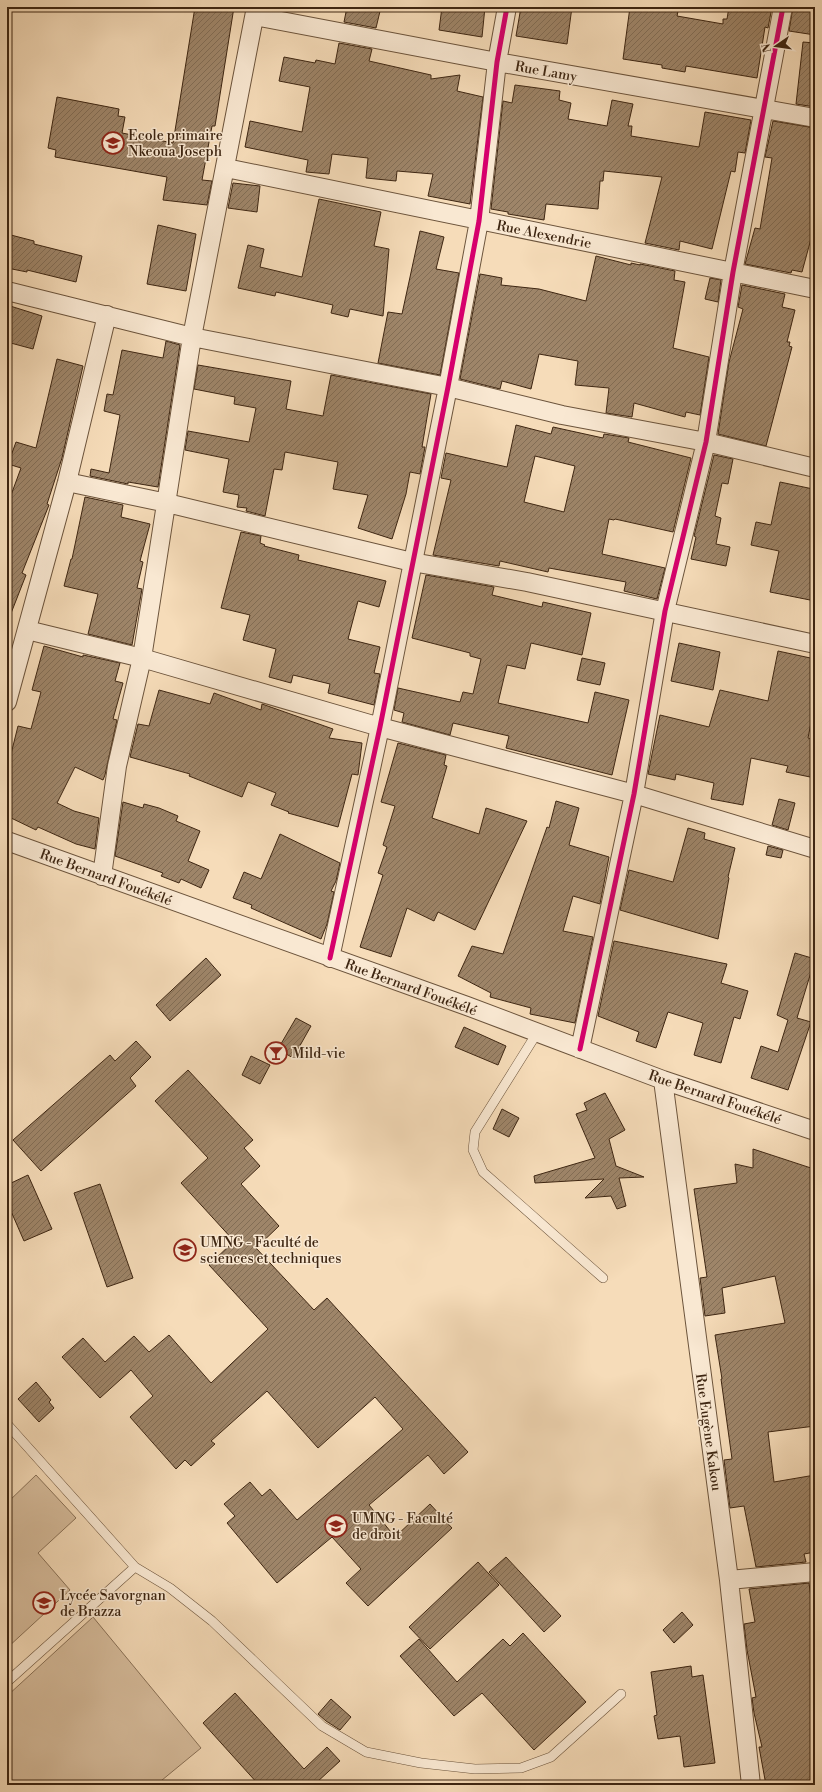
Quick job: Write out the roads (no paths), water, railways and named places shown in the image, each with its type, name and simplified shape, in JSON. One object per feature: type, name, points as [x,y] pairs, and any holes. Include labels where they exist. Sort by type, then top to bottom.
[{"type":"street","points":[[330,958],[380,727],[448,387],[479,221],[496,62],[507,7]]},
{"type":"street","points":[[580,1049],[634,794],[665,611],[706,442],[733,272],[765,109],[783,7]]},
{"type":"street","points":[[102,876],[118,766],[142,658],[192,337],[256,12]]},
{"type":"street","name":"Rue Lamy","points":[[256,12],[496,62],[815,118]]},
{"type":"street","name":"Rue Alexendrie","points":[[226,168],[815,289]]},
{"type":"street","points":[[7,291],[192,337],[448,387],[562,415],[706,442],[815,468]]},
{"type":"street","points":[[7,702],[67,482],[107,315]]},
{"type":"street","points":[[67,482],[167,503],[412,562],[527,582],[815,644]]},
{"type":"street","points":[[27,630],[142,658],[380,727],[634,794],[815,850]]},
{"type":"street","name":"Rue Bernard Fouékélé","points":[[7,841],[467,1006],[663,1080],[815,1131]]},
{"type":"street","name":"Rue Eugène Kakou","points":[[663,1080],[729,1580],[751,1785]]},
{"type":"street","points":[[729,1580],[815,1572]]},
{"type":"lane","points":[[536,1033],[475,1132],[473,1150],[483,1172],[603,1278]]},
{"type":"lane","points":[[7,1424],[135,1567],[170,1588],[212,1621],[322,1726],[366,1752],[421,1763],[475,1769],[521,1768],[551,1758],[621,1694]]},
{"type":"lane","points":[[7,1682],[135,1567]]},
{"type":"place","name":"Ecole primaire Nkeoua Joseph","points":[[113,143]]},
{"type":"place","name":"Mild-vie","points":[[276,1053]]},
{"type":"place","name":"UMNG - Faculté de sciences et techniques","points":[[185,1250]]},
{"type":"place","name":"UMNG - Faculté de droit","points":[[336,1526]]},
{"type":"place","name":"Lycée Savorgnan de Brazza","points":[[44,1603]]}]
